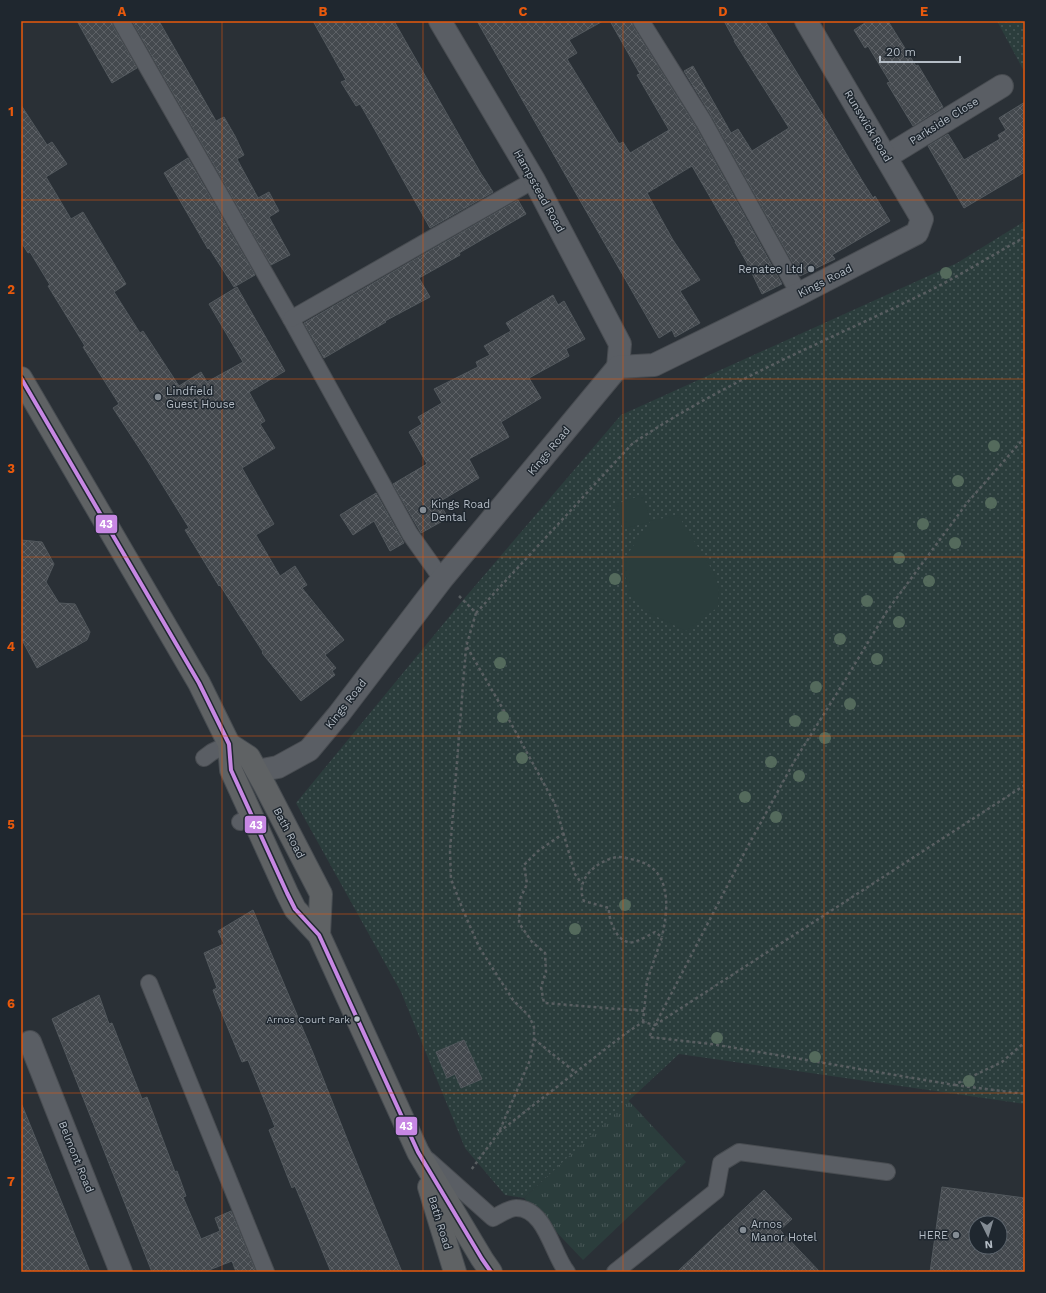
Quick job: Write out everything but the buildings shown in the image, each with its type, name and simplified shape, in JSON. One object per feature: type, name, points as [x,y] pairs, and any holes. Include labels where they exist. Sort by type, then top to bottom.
[{"type":"highway","name":"Bath Road","points":[[21,378],[199,683],[229,744],[232,770],[246,820],[295,909],[318,935],[418,1152],[491,1272]]},
{"type":"highway","name":"Bath Road","points":[[229,744],[249,757],[321,894],[318,935]]},
{"type":"highway","name":"Bath Road","points":[[418,1152],[455,1272]]},
{"type":"street","name":"Hampstead Road","points":[[440,21],[534,180],[620,344],[618,367]]},
{"type":"street","name":"Runswick Road","points":[[806,21],[922,219],[917,234]]},
{"type":"street","name":"Parkside Close","points":[[886,157],[1002,86]]},
{"type":"street","name":"Kings Road","points":[[257,771],[278,767],[309,750],[344,708],[437,586],[618,367],[654,365],[800,294],[917,234]]},
{"type":"street","name":"Belmont Road","points":[[30,1042],[121,1272]]},
{"type":"lane","points":[[121,21],[291,319],[410,534],[437,586]]},
{"type":"lane","points":[[641,21],[704,122],[800,294]]},
{"type":"lane","points":[[291,319],[534,180]]},
{"type":"lane","points":[[204,758],[212,752],[229,744]]},
{"type":"lane","points":[[149,984],[266,1272]]},
{"type":"lane","points":[[418,1152],[494,1218],[515,1208],[531,1212],[549,1236],[563,1267],[567,1272]]},
{"type":"lane","points":[[615,1272],[716,1191],[721,1163],[739,1152],[887,1172]]},
{"type":"path","points":[[470,1172],[499,1132],[530,1060],[534,1039],[534,1027],[529,1016],[512,1000],[479,947],[463,910],[452,879],[450,851],[466,647],[476,613],[632,444],[662,423],[741,380],[934,288],[1025,237]]},
{"type":"path","points":[[1025,437],[967,503],[887,611],[795,760],[748,846],[649,1037],[710,1044],[954,1085],[1025,1094]]},
{"type":"path","points":[[437,586],[476,613]]},
{"type":"path","points":[[466,647],[507,716],[555,804],[575,874],[582,884]]},
{"type":"path","points":[[499,1132],[626,1033],[643,1022],[655,1025],[1025,785]]},
{"type":"path","points":[[564,833],[538,850],[524,865],[527,884],[520,899],[519,923],[532,942],[545,953],[546,972],[541,987],[544,1003],[644,1011]]},
{"type":"path","points":[[643,1022],[646,981],[662,937],[667,907],[665,890],[659,876],[652,867],[645,862],[618,857],[604,861],[587,875],[582,884],[581,896],[584,901],[610,908],[609,914],[611,924],[618,934],[626,941],[633,942],[655,932],[662,937]]},
{"type":"path","points":[[534,1039],[575,1072]]},
{"type":"path","points":[[954,1085],[1002,1062],[1025,1042]]},
{"type":"green space","points":[[997,21],[1025,21],[1025,73]]},
{"type":"green space","points":[[1025,221],[1025,1104],[679,1054],[524,1198],[505,1195],[465,1148],[401,992],[296,803],[463,600],[621,415],[957,263]]},
{"type":"green space","points":[[643,495],[650,521],[678,515],[713,571],[719,588],[718,607],[686,631],[643,610],[629,593],[622,562],[650,522],[623,529],[616,504]]},
{"type":"green space","points":[[628,1100],[686,1162],[583,1260],[524,1198]]},
{"type":"transit line","name":"43","points":[[21,378],[199,683],[229,744],[231,770],[287,893],[295,909],[319,935],[418,1152],[491,1272]]},
{"type":"place","name":"Renatec Ltd","points":[[811,269]]},
{"type":"place","name":"Lindfield Guest House","points":[[158,397]]},
{"type":"place","name":"Kings Road Dental","points":[[423,510]]},
{"type":"place","name":"Arnos Court Park","points":[[357,1019]]},
{"type":"place","name":"Arnos Manor Hotel","points":[[743,1230]]},
{"type":"place","name":"HERE","points":[[956,1235]]}]
